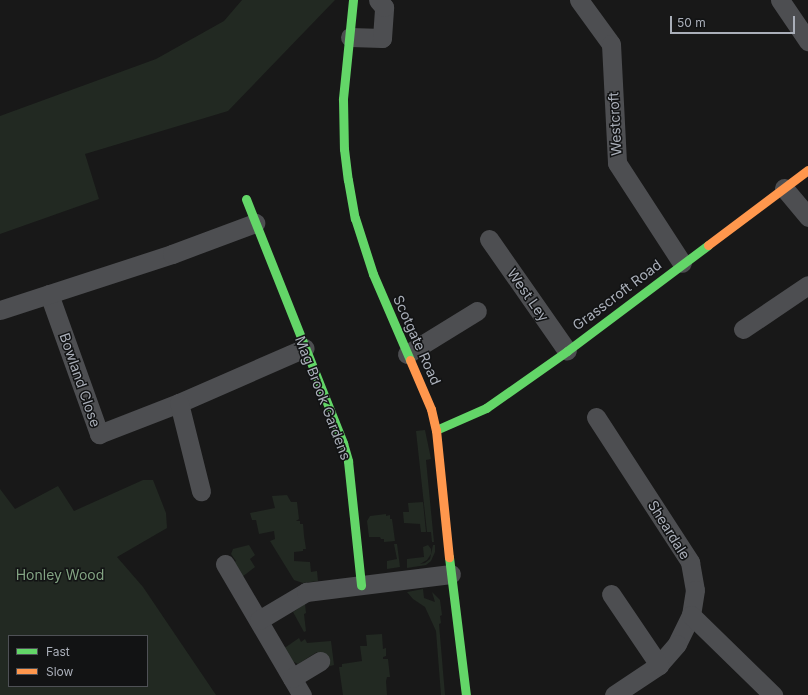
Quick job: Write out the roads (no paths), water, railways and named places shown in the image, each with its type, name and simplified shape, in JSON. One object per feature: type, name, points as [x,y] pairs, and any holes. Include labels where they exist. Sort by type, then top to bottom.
[{"type":"street","name":"Scotgate Road","points":[[353,0],[343,99],[344,149],[348,180],[356,218],[373,274],[429,403],[436,430],[451,574],[466,695]]},
{"type":"street","points":[[350,38],[382,38],[384,7],[378,0]]},
{"type":"street","name":"Westcroft","points":[[579,0],[611,44],[617,162],[682,263]]},
{"type":"street","points":[[780,0],[808,41]]},
{"type":"street","name":"Grasscroft Road","points":[[436,430],[486,408],[566,351],[808,170]]},
{"type":"street","points":[[784,188],[808,217]]},
{"type":"street","name":"Mag Brook Gardens","points":[[246,199],[343,443],[348,461],[361,585]]},
{"type":"street","points":[[0,310],[172,254],[255,223]]},
{"type":"street","name":"West Ley","points":[[489,239],[566,351]]},
{"type":"street","points":[[743,329],[808,285]]},
{"type":"street","name":"Bowland Close","points":[[50,294],[98,434],[179,403],[305,348]]},
{"type":"street","points":[[407,354],[477,311]]},
{"type":"street","points":[[179,403],[200,491]]},
{"type":"street","name":"Sheardale","points":[[596,417],[690,562],[695,590],[691,615],[677,644],[659,665],[614,695]]},
{"type":"street","points":[[225,564],[302,695]]},
{"type":"street","points":[[259,620],[306,592],[451,574]]},
{"type":"street","points":[[611,594],[659,665]]},
{"type":"street","points":[[691,615],[773,695]]},
{"type":"street","points":[[292,678],[320,661]]},
{"type":"park label","name":"Honley Wood","points":[[60,575]]}]
